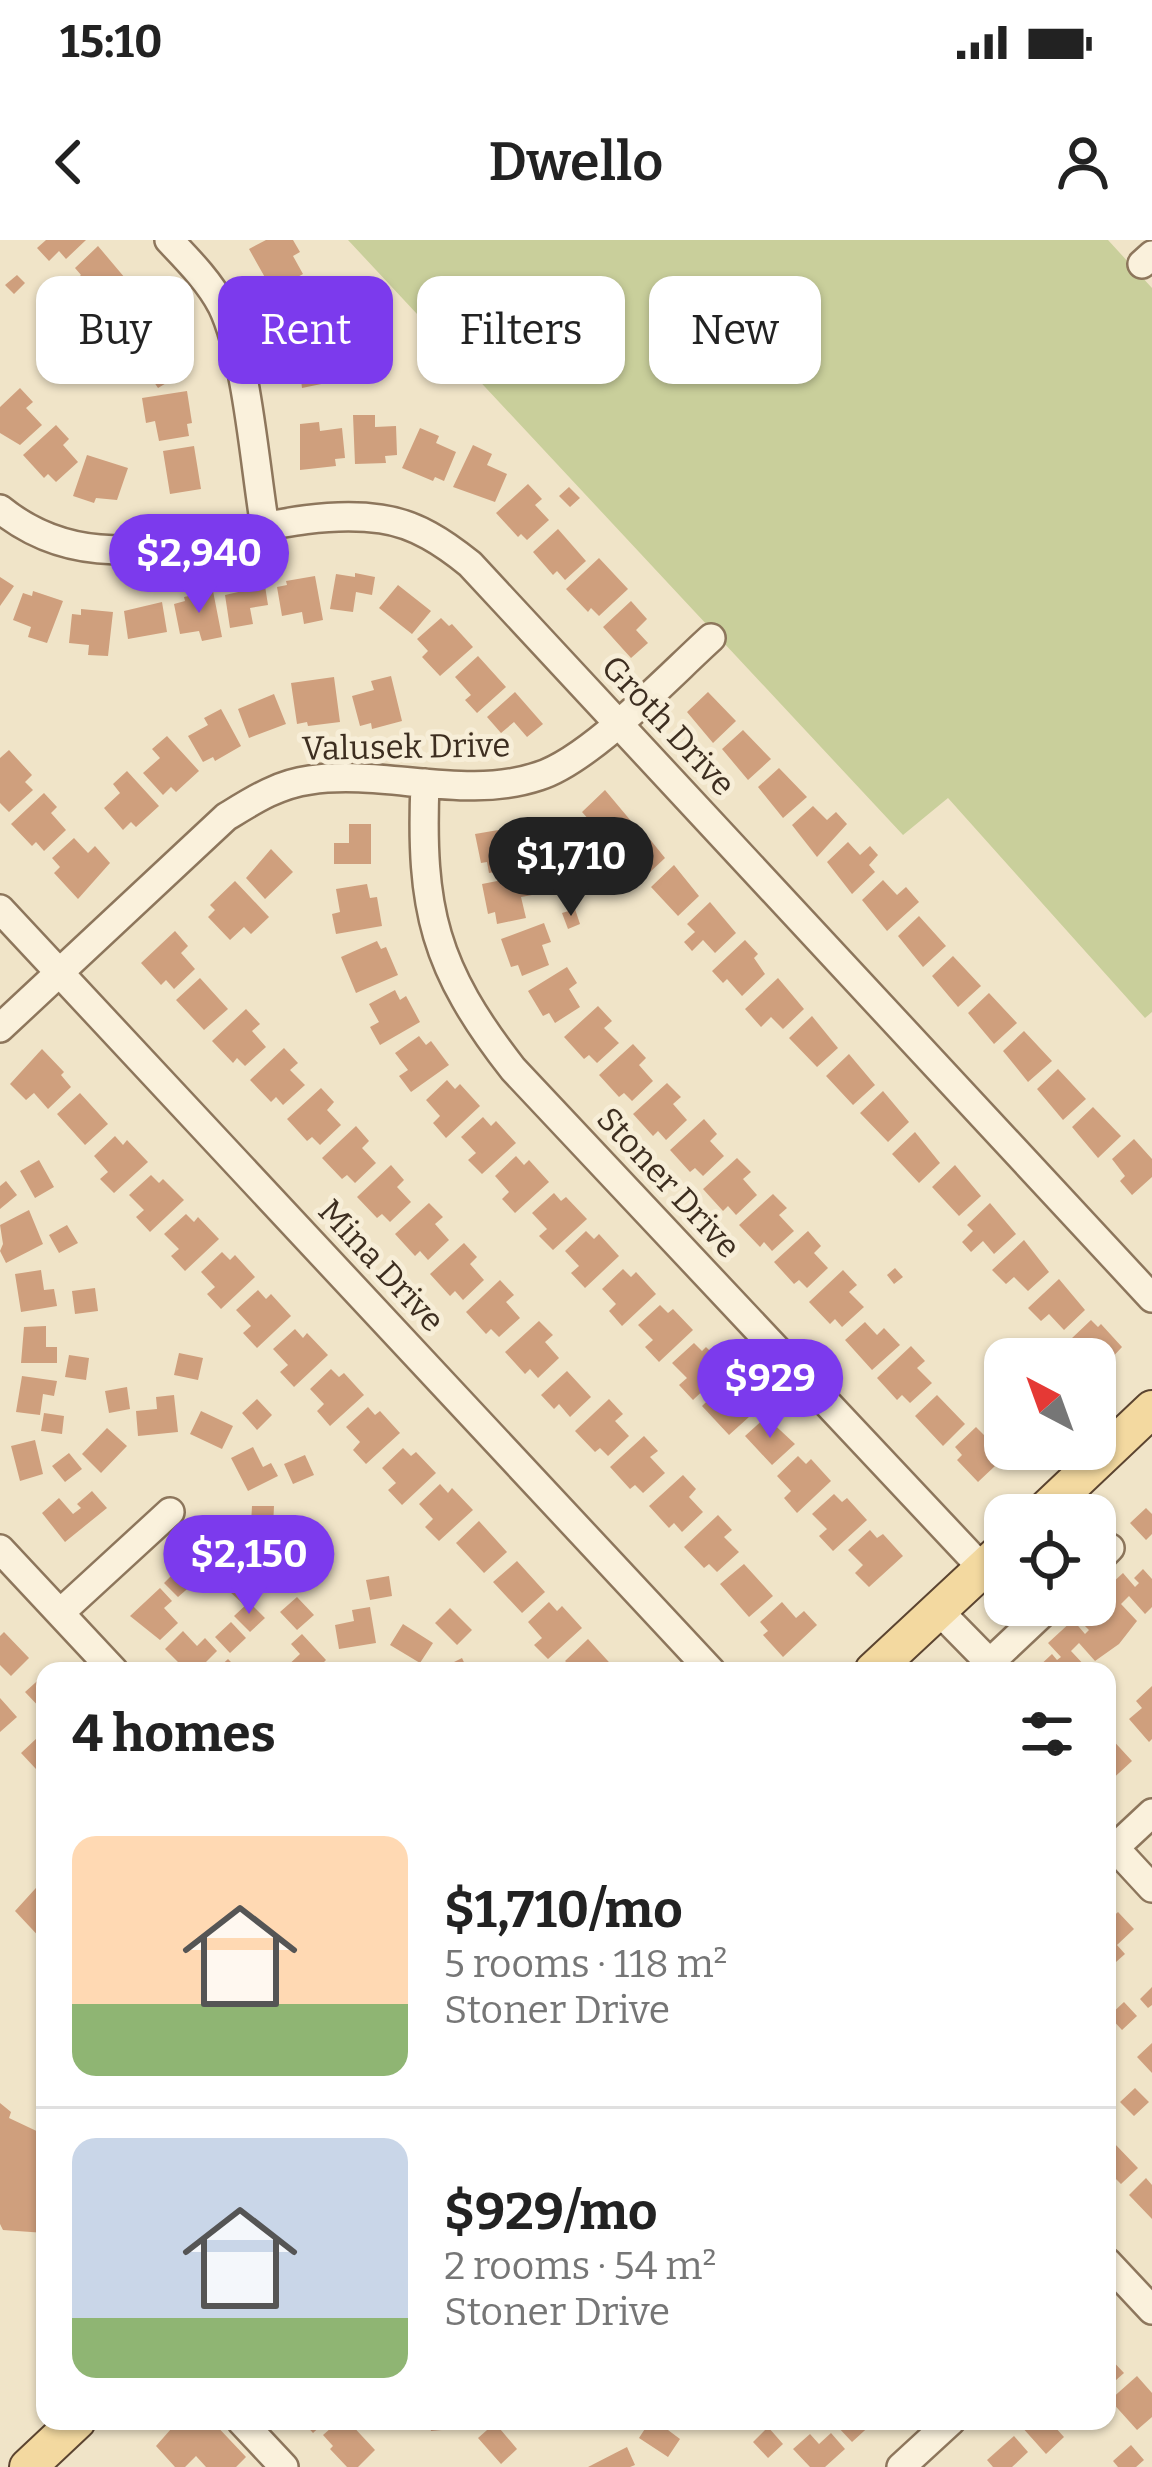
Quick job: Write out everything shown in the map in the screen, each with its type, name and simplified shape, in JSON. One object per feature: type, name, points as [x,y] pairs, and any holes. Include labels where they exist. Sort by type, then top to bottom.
[{"type":"main road","points":[[1062,1494],[1152,1408]]},
{"type":"main road","points":[[883,1662],[984,1567]]},
{"type":"main road","points":[[46,2461],[70,2430]]},
{"type":"street","points":[[169,240],[223,308],[242,381],[266,527]]},
{"type":"street","name":"Groth Drive","points":[[0,509],[36,534],[90,550],[151,548],[332,518],[382,519],[444,544],[470,564],[1152,1298]]},
{"type":"street","name":"Valusek Drive","points":[[0,1028],[226,817],[255,799],[307,780],[345,777],[478,785],[539,777],[586,750],[711,638]]},
{"type":"street","name":"Stoner Drive","points":[[424,783],[423,856],[430,914],[454,981],[485,1033],[513,1069],[984,1548]]},
{"type":"street","name":"Mina Drive","points":[[0,908],[703,1662]]},
{"type":"street","points":[[60,1613],[170,1512]]},
{"type":"street","points":[[0,1549],[106,1662]]},
{"type":"street","points":[[938,1610],[981,1662]]},
{"type":"street","points":[[990,1662],[1029,1626]]},
{"type":"street","points":[[1116,1847],[1152,1813]]},
{"type":"street","points":[[1116,1856],[1152,1888]]},
{"type":"street","points":[[1116,2276],[1152,2310]]},
{"type":"street","points":[[249,2430],[284,2467]]},
{"type":"street","points":[[901,2467],[941,2430]]},
{"type":"green space","points":[[348,240],[1108,240],[1152,288],[1152,1012],[1145,1018],[948,798],[903,835],[482,384],[625,384],[625,276],[417,276],[417,314],[393,288],[393,276],[382,276]]},
{"type":"building","points":[[46,240],[86,240],[66,259],[59,251],[49,261],[37,248]]},
{"type":"building","points":[[266,240],[293,240],[300,252],[293,256],[303,274],[264,276],[249,249]]},
{"type":"building","points":[[98,246],[123,276],[80,276],[75,268]]},
{"type":"building","points":[[17,275],[25,283],[14,294],[5,285]]},
{"type":"building","points":[[20,388],[33,402],[26,408],[42,425],[20,445],[0,433],[0,407]]},
{"type":"building","points":[[187,391],[189,436],[159,441],[155,421],[146,423],[142,398]]},
{"type":"building","points":[[353,415],[375,415],[375,427],[396,426],[397,455],[385,456],[386,463],[355,464]]},
{"type":"building","points":[[319,422],[320,431],[342,428],[345,458],[335,459],[336,466],[300,470],[300,424]]},
{"type":"building","points":[[56,425],[69,439],[63,445],[78,462],[56,482],[48,474],[44,478],[23,455]]},
{"type":"building","points":[[420,428],[439,436],[436,443],[456,452],[444,481],[402,468]]},
{"type":"building","points":[[473,445],[492,454],[487,465],[507,474],[495,502],[453,487]]},
{"type":"building","points":[[194,446],[201,489],[170,494],[163,451]]},
{"type":"building","points":[[87,455],[128,468],[117,500],[96,498],[94,503],[73,496]]},
{"type":"building","points":[[528,484],[542,499],[535,505],[549,520],[527,540],[521,534],[518,537],[496,513]]},
{"type":"building","points":[[569,487],[580,498],[570,507],[559,496]]},
{"type":"building","points":[[558,529],[586,561],[565,580],[557,571],[553,575],[533,552]]},
{"type":"building","points":[[599,558],[628,589],[599,616],[591,608],[588,612],[566,589]]},
{"type":"building","points":[[355,573],[375,577],[372,595],[356,592],[353,612],[330,609],[336,574],[355,577]]},
{"type":"building","points":[[315,576],[323,620],[304,624],[302,612],[282,616],[277,587]]},
{"type":"building","points":[[0,577],[14,586],[0,606]]},
{"type":"building","points":[[398,585],[431,611],[412,634],[379,608]]},
{"type":"building","points":[[265,586],[268,605],[250,608],[253,624],[230,628],[225,595]]},
{"type":"building","points":[[33,591],[63,601],[47,643],[28,637],[31,627],[13,620],[23,593],[32,596]]},
{"type":"building","points":[[213,591],[222,637],[202,641],[199,631],[180,634],[174,604]]},
{"type":"building","points":[[631,601],[647,619],[636,630],[648,643],[631,658],[603,627]]},
{"type":"building","points":[[162,602],[167,632],[128,639],[124,611]]},
{"type":"building","points":[[81,609],[113,612],[108,656],[88,655],[89,645],[69,643],[72,614],[81,615]]},
{"type":"building","points":[[441,618],[473,647],[440,676],[422,657],[428,651],[417,639]]},
{"type":"building","points":[[478,656],[506,687],[477,713],[465,700],[471,695],[455,677]]},
{"type":"building","points":[[391,676],[402,721],[372,729],[371,723],[360,726],[352,696],[374,690],[371,681]]},
{"type":"building","points":[[334,677],[340,722],[297,724],[291,683]]},
{"type":"building","points":[[515,692],[543,724],[527,737],[514,722],[501,733],[487,717]]},
{"type":"building","points":[[708,692],[736,721],[713,743],[687,712]]},
{"type":"building","points":[[274,694],[286,724],[249,738],[238,709]]},
{"type":"building","points":[[221,709],[241,746],[215,761],[213,757],[203,762],[188,736],[208,725],[204,718]]},
{"type":"building","points":[[743,730],[771,759],[748,780],[722,749]]},
{"type":"building","points":[[167,736],[199,771],[176,792],[171,787],[163,795],[143,773],[160,758],[152,749]]},
{"type":"building","points":[[9,750],[32,775],[25,782],[33,790],[9,812],[0,803],[0,758]]},
{"type":"building","points":[[779,768],[807,797],[783,818],[758,787]]},
{"type":"building","points":[[127,771],[159,806],[136,827],[131,822],[123,830],[104,808],[120,793],[113,784]]},
{"type":"building","points":[[605,790],[631,821],[609,841],[599,831],[588,841],[579,831],[590,821],[582,812]]},
{"type":"building","points":[[44,793],[57,807],[51,813],[66,830],[44,851],[36,842],[32,846],[11,824]]},
{"type":"building","points":[[813,806],[827,820],[836,812],[847,824],[817,857],[792,825]]},
{"type":"building","points":[[349,824],[371,824],[371,864],[334,864],[334,843],[349,843]]},
{"type":"building","points":[[521,826],[524,845],[514,847],[518,868],[489,873],[487,862],[481,863],[475,834]]},
{"type":"building","points":[[640,827],[665,858],[633,888],[613,867],[624,857],[617,849]]},
{"type":"building","points":[[74,838],[88,853],[95,846],[110,863],[78,899],[54,873],[60,867],[52,858]]},
{"type":"building","points":[[848,842],[860,855],[870,846],[878,855],[869,865],[875,872],[852,894],[827,862]]},
{"type":"building","points":[[271,849],[293,872],[265,899],[246,878]]},
{"type":"building","points":[[674,865],[699,896],[678,916],[651,887]]},
{"type":"building","points":[[528,875],[532,895],[521,897],[526,918],[497,924],[495,912],[488,914],[482,884]]},
{"type":"building","points":[[883,880],[897,895],[906,887],[919,902],[887,931],[862,900]]},
{"type":"building","points":[[235,881],[269,917],[251,934],[244,927],[230,940],[208,917],[215,910],[210,905]]},
{"type":"building","points":[[367,884],[370,898],[377,897],[382,926],[336,934],[332,914],[340,912],[336,889]]},
{"type":"building","points":[[710,902],[736,933],[715,953],[703,940],[692,951],[684,942],[695,932],[687,924]]},
{"type":"building","points":[[575,909],[580,924],[568,929],[562,913]]},
{"type":"building","points":[[919,916],[946,946],[923,967],[898,936]]},
{"type":"building","points":[[544,923],[551,942],[542,945],[549,965],[522,976],[518,965],[511,967],[501,939]]},
{"type":"building","points":[[175,931],[188,946],[181,953],[195,969],[174,989],[166,980],[161,985],[141,963]]},
{"type":"building","points":[[745,940],[758,954],[754,958],[765,974],[742,996],[712,971]]},
{"type":"building","points":[[377,941],[381,949],[386,947],[398,975],[356,993],[341,957]]},
{"type":"building","points":[[953,956],[981,986],[958,1007],[932,976]]},
{"type":"building","points":[[567,967],[577,983],[569,989],[580,1007],[555,1023],[549,1013],[543,1016],[528,991]]},
{"type":"building","points":[[200,978],[228,1009],[204,1030],[176,1000]]},
{"type":"building","points":[[778,978],[804,1009],[783,1029],[771,1017],[761,1027],[745,1009]]},
{"type":"building","points":[[395,990],[400,1000],[406,996],[420,1022],[380,1045],[370,1027],[379,1022],[369,1004]]},
{"type":"building","points":[[989,993],[1017,1023],[994,1044],[968,1013]]},
{"type":"building","points":[[598,1006],[612,1021],[604,1028],[619,1043],[597,1063],[589,1055],[584,1059],[564,1037]]},
{"type":"building","points":[[246,1009],[260,1024],[252,1031],[266,1047],[245,1066],[237,1058],[233,1063],[212,1041]]},
{"type":"building","points":[[812,1016],[838,1048],[817,1067],[789,1038]]},
{"type":"building","points":[[1024,1031],[1052,1061],[1028,1082],[1003,1051]]},
{"type":"building","points":[[419,1036],[426,1045],[431,1041],[449,1065],[411,1092],[399,1076],[408,1070],[395,1053]]},
{"type":"building","points":[[633,1044],[646,1058],[639,1065],[653,1081],[632,1101],[624,1093],[619,1097],[599,1075]]},
{"type":"building","points":[[284,1048],[298,1063],[290,1070],[305,1085],[283,1105],[276,1097],[271,1102],[250,1080]]},
{"type":"building","points":[[42,1049],[71,1087],[48,1109],[34,1093],[26,1100],[10,1084]]},
{"type":"building","points":[[849,1054],[875,1085],[853,1105],[826,1076]]},
{"type":"building","points":[[1058,1069],[1086,1099],[1063,1120],[1037,1089]]},
{"type":"building","points":[[447,1080],[455,1089],[460,1084],[480,1106],[446,1138],[433,1123],[440,1116],[426,1100]]},
{"type":"building","points":[[667,1083],[681,1097],[673,1104],[687,1120],[666,1140],[658,1131],[653,1136],[633,1114]]},
{"type":"building","points":[[321,1088],[334,1102],[327,1110],[341,1125],[320,1145],[312,1137],[307,1141],[287,1119]]},
{"type":"building","points":[[883,1091],[909,1122],[888,1142],[860,1113]]},
{"type":"building","points":[[80,1093],[108,1124],[85,1145],[57,1114]]},
{"type":"building","points":[[1093,1107],[1121,1136],[1098,1158],[1072,1127]]},
{"type":"building","points":[[483,1117],[491,1126],[496,1121],[516,1143],[482,1174],[468,1160],[476,1153],[461,1137]]},
{"type":"building","points":[[704,1119],[717,1134],[710,1141],[724,1156],[703,1176],[695,1168],[690,1172],[670,1150]]},
{"type":"building","points":[[356,1126],[369,1141],[362,1148],[376,1163],[355,1183],[347,1175],[342,1179],[322,1158]]},
{"type":"building","points":[[915,1132],[940,1163],[919,1183],[892,1154]]},
{"type":"building","points":[[115,1136],[123,1145],[127,1140],[148,1162],[114,1193],[100,1179],[108,1172],[94,1156]]},
{"type":"building","points":[[1134,1139],[1152,1159],[1152,1177],[1132,1195],[1120,1181],[1125,1176],[1112,1159]]},
{"type":"building","points":[[516,1156],[524,1165],[529,1160],[549,1182],[515,1213],[502,1199],[509,1192],[495,1176]]},
{"type":"building","points":[[737,1158],[751,1172],[743,1179],[757,1195],[736,1215],[728,1206],[723,1211],[703,1189]]},
{"type":"building","points":[[39,1160],[54,1187],[35,1198],[20,1171]]},
{"type":"building","points":[[391,1165],[404,1180],[397,1187],[411,1202],[390,1222],[382,1214],[377,1218],[357,1197]]},
{"type":"building","points":[[955,1165],[981,1196],[959,1216],[932,1187]]},
{"type":"building","points":[[151,1175],[159,1183],[163,1179],[184,1200],[150,1232],[136,1217],[144,1210],[129,1195]]},
{"type":"building","points":[[6,1181],[17,1195],[0,1209],[0,1186]]},
{"type":"building","points":[[554,1193],[561,1201],[566,1197],[587,1219],[553,1250],[539,1236],[547,1229],[532,1213]]},
{"type":"building","points":[[773,1194],[787,1208],[779,1215],[794,1231],[772,1251],[764,1242],[760,1247],[739,1225]]},
{"type":"building","points":[[429,1203],[443,1217],[435,1224],[449,1240],[428,1260],[420,1251],[415,1256],[395,1234]]},
{"type":"building","points":[[990,1203],[1016,1234],[994,1254],[983,1241],[971,1252],[962,1242],[973,1231],[967,1225]]},
{"type":"building","points":[[29,1210],[43,1244],[6,1263],[0,1251],[0,1225]]},
{"type":"building","points":[[186,1214],[194,1222],[198,1217],[219,1239],[185,1271],[171,1256],[179,1249],[164,1234]]},
{"type":"building","points":[[67,1225],[78,1243],[59,1253],[49,1235]]},
{"type":"building","points":[[586,1231],[594,1239],[599,1234],[619,1256],[585,1288],[571,1273],[579,1266],[565,1251]]},
{"type":"building","points":[[808,1231],[821,1246],[814,1253],[828,1268],[807,1288],[799,1280],[794,1284],[774,1262]]},
{"type":"building","points":[[1024,1240],[1049,1272],[1028,1291],[1014,1277],[1006,1284],[992,1270]]},
{"type":"building","points":[[464,1243],[477,1257],[470,1264],[484,1280],[463,1300],[455,1291],[450,1296],[430,1274]]},
{"type":"building","points":[[222,1252],[230,1260],[235,1255],[255,1277],[221,1309],[207,1294],[215,1287],[201,1272]]},
{"type":"building","points":[[895,1268],[903,1277],[894,1284],[887,1275]]},
{"type":"building","points":[[623,1269],[631,1277],[636,1272],[656,1294],[622,1326],[609,1311],[616,1304],[602,1289]]},
{"type":"building","points":[[41,1270],[44,1290],[54,1289],[57,1306],[21,1312],[15,1274]]},
{"type":"building","points":[[843,1270],[857,1285],[849,1292],[864,1307],[842,1327],[835,1319],[830,1324],[809,1302]]},
{"type":"building","points":[[1059,1279],[1085,1310],[1064,1330],[1049,1314],[1041,1321],[1028,1308]]},
{"type":"building","points":[[500,1280],[514,1295],[506,1302],[520,1318],[499,1337],[491,1329],[486,1334],[466,1312]]},
{"type":"building","points":[[95,1288],[98,1311],[75,1314],[72,1291]]},
{"type":"building","points":[[258,1290],[266,1299],[271,1294],[291,1316],[257,1348],[243,1333],[251,1326],[236,1310]]},
{"type":"building","points":[[660,1305],[668,1313],[673,1309],[693,1330],[659,1362],[645,1347],[653,1340],[638,1325]]},
{"type":"building","points":[[1091,1320],[1114,1338],[1072,1338]]},
{"type":"building","points":[[539,1321],[553,1335],[545,1342],[559,1358],[538,1378],[530,1369],[525,1374],[505,1352]]},
{"type":"building","points":[[865,1322],[877,1335],[884,1328],[900,1345],[872,1370],[845,1340]]},
{"type":"building","points":[[46,1326],[46,1347],[57,1347],[57,1363],[21,1363],[24,1327]]},
{"type":"building","points":[[295,1329],[303,1338],[307,1333],[328,1355],[294,1387],[280,1372],[288,1365],[273,1349]]},
{"type":"building","points":[[694,1343],[702,1351],[706,1347],[727,1368],[693,1400],[679,1385],[687,1378],[672,1363]]},
{"type":"building","points":[[911,1346],[925,1361],[917,1368],[932,1383],[910,1403],[902,1395],[897,1400],[877,1378]]},
{"type":"building","points":[[179,1353],[203,1358],[198,1380],[174,1375]]},
{"type":"building","points":[[69,1355],[89,1358],[86,1380],[65,1377]]},
{"type":"building","points":[[331,1369],[339,1377],[344,1373],[364,1395],[330,1426],[317,1411],[324,1404],[310,1389]]},
{"type":"building","points":[[567,1371],[591,1397],[570,1417],[559,1404],[554,1409],[541,1395]]},
{"type":"building","points":[[22,1376],[57,1381],[54,1396],[43,1394],[40,1415],[16,1412]]},
{"type":"building","points":[[725,1384],[740,1401],[747,1394],[760,1407],[729,1435],[702,1406]]},
{"type":"building","points":[[127,1387],[130,1409],[109,1413],[105,1391]]},
{"type":"building","points":[[174,1395],[178,1432],[138,1436],[136,1411],[157,1409],[156,1397]]},
{"type":"building","points":[[937,1395],[965,1424],[943,1446],[915,1416]]},
{"type":"building","points":[[257,1399],[272,1415],[257,1430],[242,1413]]},
{"type":"building","points":[[609,1399],[623,1414],[615,1421],[629,1436],[608,1456],[600,1448],[595,1452],[575,1431]]},
{"type":"building","points":[[368,1407],[375,1415],[380,1411],[400,1433],[366,1464],[353,1450],[360,1442],[346,1427]]},
{"type":"building","points":[[201,1411],[233,1426],[222,1449],[190,1434]]},
{"type":"building","points":[[44,1413],[64,1416],[62,1434],[41,1431]]},
{"type":"building","points":[[766,1417],[795,1444],[772,1465],[745,1436]]},
{"type":"building","points":[[976,1427],[984,1435],[984,1470],[991,1470],[978,1482],[957,1460],[962,1455],[955,1447]]},
{"type":"building","points":[[107,1428],[127,1446],[101,1473],[82,1454]]},
{"type":"building","points":[[644,1436],[658,1451],[650,1457],[665,1473],[643,1493],[635,1485],[630,1489],[610,1467]]},
{"type":"building","points":[[35,1440],[43,1474],[20,1481],[11,1446]]},
{"type":"building","points":[[253,1447],[263,1467],[271,1463],[278,1476],[248,1491],[231,1458]]},
{"type":"building","points":[[403,1448],[411,1456],[416,1452],[436,1473],[402,1505],[388,1490],[396,1483],[382,1468]]},
{"type":"building","points":[[69,1453],[82,1469],[65,1482],[52,1466]]},
{"type":"building","points":[[305,1455],[314,1475],[293,1484],[284,1464]]},
{"type":"building","points":[[798,1456],[806,1464],[811,1459],[831,1481],[797,1513],[784,1498],[791,1491],[777,1476]]},
{"type":"building","points":[[683,1475],[696,1489],[689,1497],[703,1512],[682,1532],[674,1523],[669,1528],[649,1506]]},
{"type":"building","points":[[440,1484],[448,1493],[452,1488],[473,1510],[439,1541],[425,1527],[433,1519],[419,1504]]},
{"type":"building","points":[[92,1491],[107,1508],[65,1542],[42,1513],[59,1498],[73,1514]]},
{"type":"building","points":[[834,1494],[842,1502],[847,1498],[867,1520],[833,1551],[819,1536],[827,1529],[812,1514]]},
{"type":"building","points":[[252,1506],[274,1506],[273,1527],[285,1527],[285,1543],[250,1542]]},
{"type":"building","points":[[1146,1508],[1152,1514],[1152,1534],[1146,1540],[1130,1523]]},
{"type":"building","points":[[718,1515],[732,1530],[724,1537],[739,1552],[717,1572],[709,1564],[704,1568],[684,1547]]},
{"type":"building","points":[[479,1521],[507,1552],[484,1573],[456,1543]]},
{"type":"building","points":[[870,1530],[877,1538],[883,1534],[903,1556],[869,1587],[855,1573],[863,1565],[848,1550]]},
{"type":"building","points":[[290,1548],[310,1558],[300,1576],[281,1566]]},
{"type":"building","points":[[240,1551],[259,1568],[246,1582],[255,1590],[243,1604],[216,1579]]},
{"type":"building","points":[[517,1561],[545,1592],[522,1613],[493,1582]]},
{"type":"building","points":[[744,1564],[773,1596],[749,1617],[720,1584]]},
{"type":"building","points":[[178,1569],[193,1584],[178,1597],[164,1583]]},
{"type":"building","points":[[1143,1569],[1152,1579],[1152,1607],[1145,1614],[1129,1596],[1121,1604],[1137,1621],[1119,1644],[1095,1661],[1079,1643],[1071,1651],[1081,1662],[1044,1662],[1052,1654],[1057,1660],[1061,1657],[1048,1643],[1066,1626],[1078,1626],[1085,1634],[1089,1630],[1085,1626],[1116,1626],[1116,1579],[1123,1573],[1135,1587],[1139,1583],[1134,1578]]},
{"type":"building","points":[[389,1576],[392,1596],[370,1600],[366,1580]]},
{"type":"building","points":[[160,1588],[172,1601],[164,1608],[178,1623],[160,1640],[130,1616]]},
{"type":"building","points":[[297,1597],[314,1615],[297,1630],[280,1612]]},
{"type":"building","points":[[249,1602],[265,1618],[250,1632],[234,1616]]},
{"type":"building","points":[[549,1602],[557,1611],[562,1606],[582,1628],[548,1659],[534,1645],[542,1638],[528,1622]]},
{"type":"building","points":[[782,1602],[796,1618],[804,1611],[817,1625],[783,1657],[763,1635],[768,1631],[760,1622]]},
{"type":"building","points":[[370,1607],[376,1643],[339,1649],[335,1625],[354,1621],[352,1610]]},
{"type":"building","points":[[450,1608],[472,1630],[457,1645],[435,1623]]},
{"type":"building","points":[[231,1622],[246,1638],[230,1653],[215,1637]]},
{"type":"building","points":[[403,1624],[433,1643],[421,1662],[390,1645]]},
{"type":"building","points":[[183,1631],[197,1646],[205,1638],[217,1651],[206,1662],[178,1662],[165,1649]]},
{"type":"building","points":[[4,1632],[29,1658],[11,1676],[0,1665]]},
{"type":"building","points":[[302,1634],[326,1660],[292,1662],[300,1654],[291,1644]]},
{"type":"building","points":[[588,1639],[609,1662],[566,1662]]},
{"type":"building","points":[[36,1682],[36,1704],[25,1692]]},
{"type":"building","points":[[1152,1686],[1149,1742],[1129,1719],[1142,1708],[1136,1701]]},
{"type":"building","points":[[0,1698],[17,1717],[0,1732]]},
{"type":"building","points":[[36,1739],[36,1769],[21,1753]]},
{"type":"building","points":[[1116,1744],[1132,1761],[1116,1776]]},
{"type":"building","points":[[36,1888],[36,1933],[15,1911]]},
{"type":"building","points":[[1116,1914],[1134,1929],[1117,1945],[1125,1954],[1116,1962]]},
{"type":"building","points":[[1152,1987],[1152,2005],[1148,2008],[1140,1999]]},
{"type":"building","points":[[1124,2002],[1137,2016],[1122,2030],[1116,2024],[1116,2009]]},
{"type":"building","points":[[1152,2043],[1152,2073],[1137,2057]]},
{"type":"building","points":[[1135,2088],[1149,2102],[1134,2116],[1120,2102]]},
{"type":"building","points":[[0,2103],[11,2112],[9,2118],[36,2131],[36,2232],[3,2230]]},
{"type":"building","points":[[1116,2145],[1138,2168],[1121,2184],[1116,2179]]},
{"type":"building","points":[[1146,2178],[1152,2185],[1152,2219],[1129,2195]]},
{"type":"building","points":[[1137,2376],[1152,2393],[1152,2417],[1137,2430],[1116,2407],[1116,2395]]},
{"type":"building","points":[[170,2430],[220,2430],[246,2457],[236,2467],[206,2467],[196,2456],[185,2467],[175,2467],[156,2446]]},
{"type":"building","points":[[329,2430],[356,2430],[375,2450],[358,2467],[347,2467],[323,2435]]},
{"type":"building","points":[[487,2430],[501,2430],[517,2449],[501,2464],[478,2438]]},
{"type":"building","points":[[644,2430],[668,2430],[680,2439],[668,2457],[639,2438]]},
{"type":"building","points":[[771,2430],[783,2444],[768,2458],[753,2442]]},
{"type":"building","points":[[841,2430],[865,2430],[852,2442]]},
{"type":"building","points":[[1025,2430],[1058,2430],[1064,2437],[1046,2454]]},
{"type":"building","points":[[831,2433],[845,2449],[825,2467],[810,2467],[793,2449],[810,2434],[819,2444]]},
{"type":"building","points":[[1014,2436],[1028,2452],[1012,2467],[993,2467],[987,2460]]},
{"type":"building","points":[[1131,2445],[1144,2460],[1136,2467],[1118,2467],[1113,2461]]},
{"type":"building","points":[[627,2447],[635,2465],[588,2467]]}]
